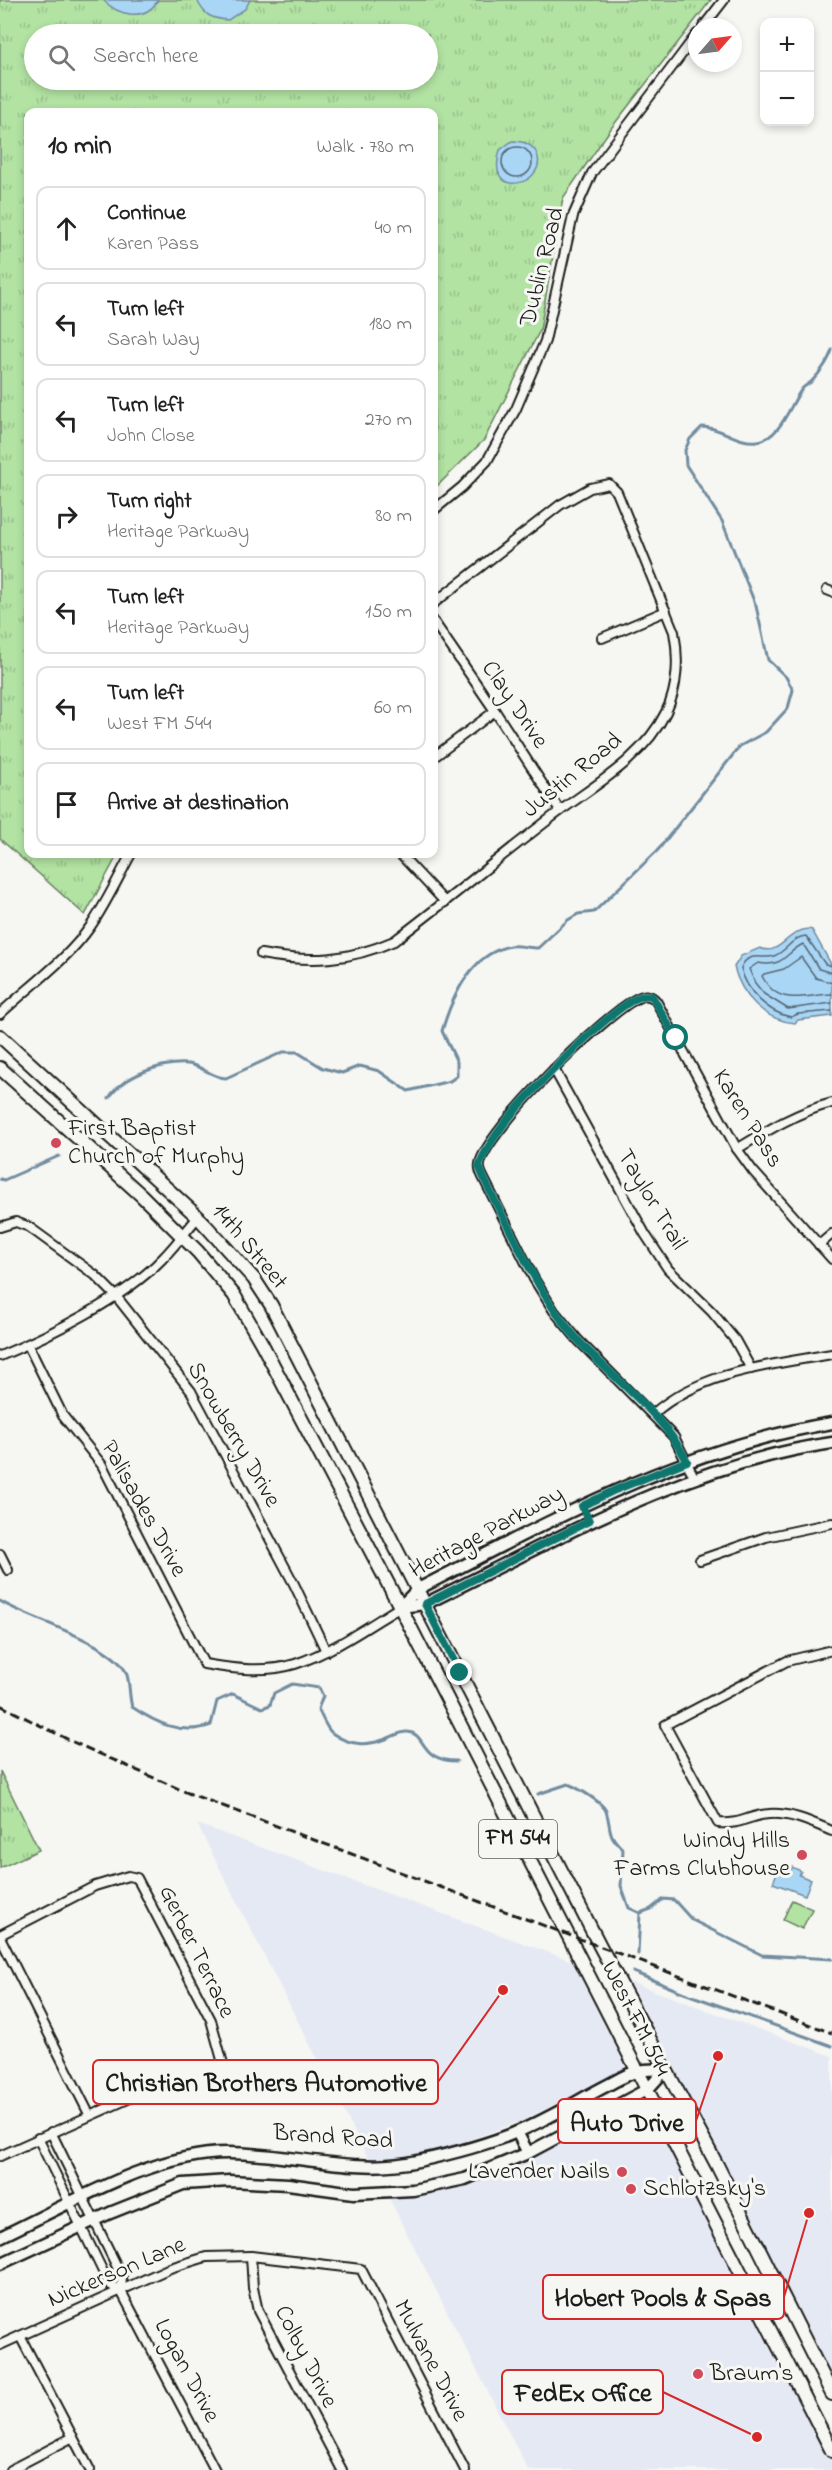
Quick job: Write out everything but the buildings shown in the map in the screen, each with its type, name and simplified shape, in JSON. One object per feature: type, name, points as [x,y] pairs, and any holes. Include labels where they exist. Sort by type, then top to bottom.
[{"type":"main road","name":"14th Street","points":[[0,1036],[198,1217],[254,1279],[271,1305],[425,1604]]},
{"type":"main road","name":"14th Street","points":[[0,1068],[141,1195],[182,1236],[234,1295],[400,1607]]},
{"type":"main road","name":"Heritage Parkway","points":[[400,1607],[417,1589],[615,1490],[687,1461],[764,1436],[832,1423]]},
{"type":"main road","name":"Heritage Parkway","points":[[400,1607],[425,1604],[589,1521],[645,1497],[767,1457],[832,1443]]},
{"type":"main road","points":[[582,1506],[589,1521]]},
{"type":"main road","name":"West FM 544","points":[[425,1604],[832,2394]]},
{"type":"main road","name":"West FM 544","points":[[400,1607],[831,2446]]},
{"type":"main road","name":"Brand Road","points":[[0,2236],[103,2187],[156,2166],[187,2158],[225,2153],[264,2154],[349,2164],[394,2166],[470,2149],[517,2132],[638,2071],[666,2069]]},
{"type":"main road","name":"Brand Road","points":[[0,2264],[81,2226],[183,2184],[229,2181],[288,2184],[354,2193],[413,2190],[465,2180],[528,2153],[648,2089],[666,2069]]},
{"type":"main road","points":[[517,2132],[528,2153]]},
{"type":"main road","points":[[756,2301],[778,2288]]},
{"type":"street","points":[[710,18],[724,0]]},
{"type":"street","name":"Dublin Road","points":[[438,507],[462,488],[487,461],[516,410],[545,341],[557,296],[573,216],[592,173],[688,46]]},
{"type":"street","name":"Justin Road","points":[[261,954],[291,960],[344,958],[394,941],[560,811],[597,786],[630,758],[666,713],[674,689],[677,650],[674,632],[617,492],[609,484],[590,488],[560,505],[438,600]]},
{"type":"street","points":[[602,638],[666,611]]},
{"type":"street","name":"Clay Drive","points":[[438,628],[560,811]]},
{"type":"street","points":[[438,754],[495,711]]},
{"type":"street","points":[[0,1014],[69,952],[83,936],[104,904],[129,858]]},
{"type":"street","points":[[404,858],[445,902]]},
{"type":"street","name":"Karen Pass","points":[[554,1069],[613,1014],[642,996],[652,996],[737,1149],[753,1171],[832,1260]]},
{"type":"street","points":[[554,1069],[507,1119],[482,1156],[479,1166],[534,1279],[554,1311],[578,1340],[674,1437],[695,1479]]},
{"type":"street","name":"Taylor Trail","points":[[554,1069],[645,1234],[668,1269],[712,1312],[735,1340],[751,1369]]},
{"type":"street","points":[[737,1149],[784,1120],[832,1103]]},
{"type":"street","points":[[0,1356],[28,1344],[116,1296],[162,1260],[198,1217]]},
{"type":"street","name":"Snowberry Drive","points":[[0,1227],[16,1222],[29,1227],[85,1268],[116,1296],[191,1391],[294,1584],[326,1651]]},
{"type":"street","points":[[819,1245],[832,1234]]},
{"type":"street","name":"Palisades Drive","points":[[28,1344],[63,1416],[102,1465],[204,1664],[242,1670],[293,1665],[326,1651]]},
{"type":"street","points":[[653,1414],[675,1396],[695,1386],[751,1369],[832,1354]]},
{"type":"street","points":[[700,1560],[766,1537],[832,1523]]},
{"type":"street","points":[[0,1554],[8,1570]]},
{"type":"street","points":[[326,1651],[400,1607]]},
{"type":"street","points":[[832,1650],[786,1661],[665,1725],[718,1823],[735,1824],[769,1814],[803,1820],[832,1831]]},
{"type":"street","name":"Gerber Terrace","points":[[0,1936],[95,1886],[128,1876],[137,1878],[210,2020],[227,2078]]},
{"type":"street","points":[[0,1936],[89,2114]]},
{"type":"street","points":[[0,2156],[89,2114],[148,2090],[227,2078],[294,2083]]},
{"type":"street","name":"Logan Drive","points":[[51,2132],[122,2277],[121,2291],[215,2470]]},
{"type":"street","name":"Logan Drive","points":[[38,2138],[109,2284],[121,2291]]},
{"type":"street","name":"Nickerson Lane","points":[[0,2345],[170,2268],[206,2257],[251,2256],[361,2269]]},
{"type":"street","name":"Colby Drive","points":[[251,2256],[253,2288],[258,2311],[342,2470]]},
{"type":"street","name":"Mulvane Drive","points":[[361,2269],[465,2470]]},
{"type":"street","points":[[20,2336],[90,2470]]},
{"type":"street","points":[[10,2470],[73,2437]]},
{"type":"shaded area","points":[[197,1824],[572,1961],[627,2068],[526,2119],[425,2156],[370,2162]]},
{"type":"shaded area","points":[[630,1982],[832,2056],[832,2376],[786,2285]]},
{"type":"shaded area","points":[[645,2101],[832,2462],[832,2470],[528,2470],[389,2198],[456,2188],[513,2167]]},
{"type":"green space","points":[[0,0],[711,0],[697,18],[688,18],[688,30],[612,127],[563,198],[540,330],[484,440],[438,485],[438,108],[24,108],[24,858],[116,858],[85,915],[0,839]]},
{"type":"green space","points":[[0,1771],[39,1850],[0,1868]]},
{"type":"green space","points":[[792,1900],[812,1909],[802,1929],[783,1920]]},
{"type":"water","points":[[103,0],[158,0],[146,12],[132,14],[117,10]]},
{"type":"water","points":[[197,0],[250,0],[245,9],[228,20],[217,19],[209,15]]},
{"type":"water","points":[[512,141],[532,146],[538,163],[535,172],[518,183],[509,183],[501,177],[498,167],[500,150]]},
{"type":"water","points":[[808,929],[812,930],[832,966],[832,1016],[798,1020],[795,1023],[784,1021],[764,1012],[756,1005],[742,987],[734,967],[741,956],[760,948],[773,949],[794,934]]},
{"type":"water","points":[[779,1867],[790,1872],[792,1867],[801,1871],[799,1875],[811,1880],[805,1895],[773,1883]]},
{"type":"waterway","points":[[109,1098],[115,1090],[133,1077],[166,1065],[188,1064],[226,1078],[283,1052],[297,1052],[323,1068],[342,1073],[360,1066],[379,1071],[408,1091],[450,1081],[457,1076],[457,1062],[442,1031],[451,1004],[474,967],[484,958],[510,946],[538,948],[568,920],[578,914],[594,912],[658,850],[740,746],[766,732],[788,708],[793,690],[786,677],[768,660],[756,606],[722,521],[686,465],[685,450],[690,439],[702,427],[743,440],[766,439],[779,427],[802,389],[818,374],[832,350]]},
{"type":"waterway","points":[[0,1179],[4,1180],[59,1156]]},
{"type":"waterway","points":[[0,1601],[107,1652],[120,1663],[127,1675],[132,1707],[160,1723],[190,1729],[211,1725],[217,1701],[233,1694],[262,1708],[270,1705],[274,1693],[292,1684],[319,1688],[323,1696],[318,1709],[324,1722],[332,1733],[345,1740],[359,1744],[372,1743],[408,1732],[418,1737],[436,1757],[457,1761]]},
{"type":"waterway","points":[[538,1794],[568,1784],[604,1807],[612,1835],[623,1849],[621,1886],[629,1908],[640,1913],[651,1909],[663,1899],[674,1900],[692,1920],[762,1955],[832,1959]]},
{"type":"waterway","points":[[638,1954],[640,1913]]},
{"type":"waterway","points":[[633,1972],[684,1993],[832,2046]]},
{"type":"railway","points":[[0,1705],[73,1742],[188,1793],[832,2033]]},
{"type":"place","name":"First Baptist Church of Murphy","points":[[56,1143]]},
{"type":"place","name":"Windy Hills Farms Clubhouse","points":[[802,1855]]},
{"type":"place","name":"Christian Brothers Automotive","points":[[503,1990]]},
{"type":"place","name":"Auto Drive","points":[[718,2056]]},
{"type":"place","name":"Lavender Nails","points":[[622,2172]]},
{"type":"place","name":"Schlotzsky's","points":[[631,2189]]},
{"type":"place","name":"Hobert Pools & Spas","points":[[809,2213]]},
{"type":"place","name":"Braum's","points":[[698,2374]]},
{"type":"place","name":"FedEx Office","points":[[757,2437]]},
{"type":"route","points":[[460,1673],[425,1604],[589,1521],[582,1506],[687,1461],[674,1437],[578,1340],[554,1311],[534,1279],[479,1166],[482,1156],[507,1119],[554,1069],[613,1014],[642,996],[652,996],[676,1038]]}]
